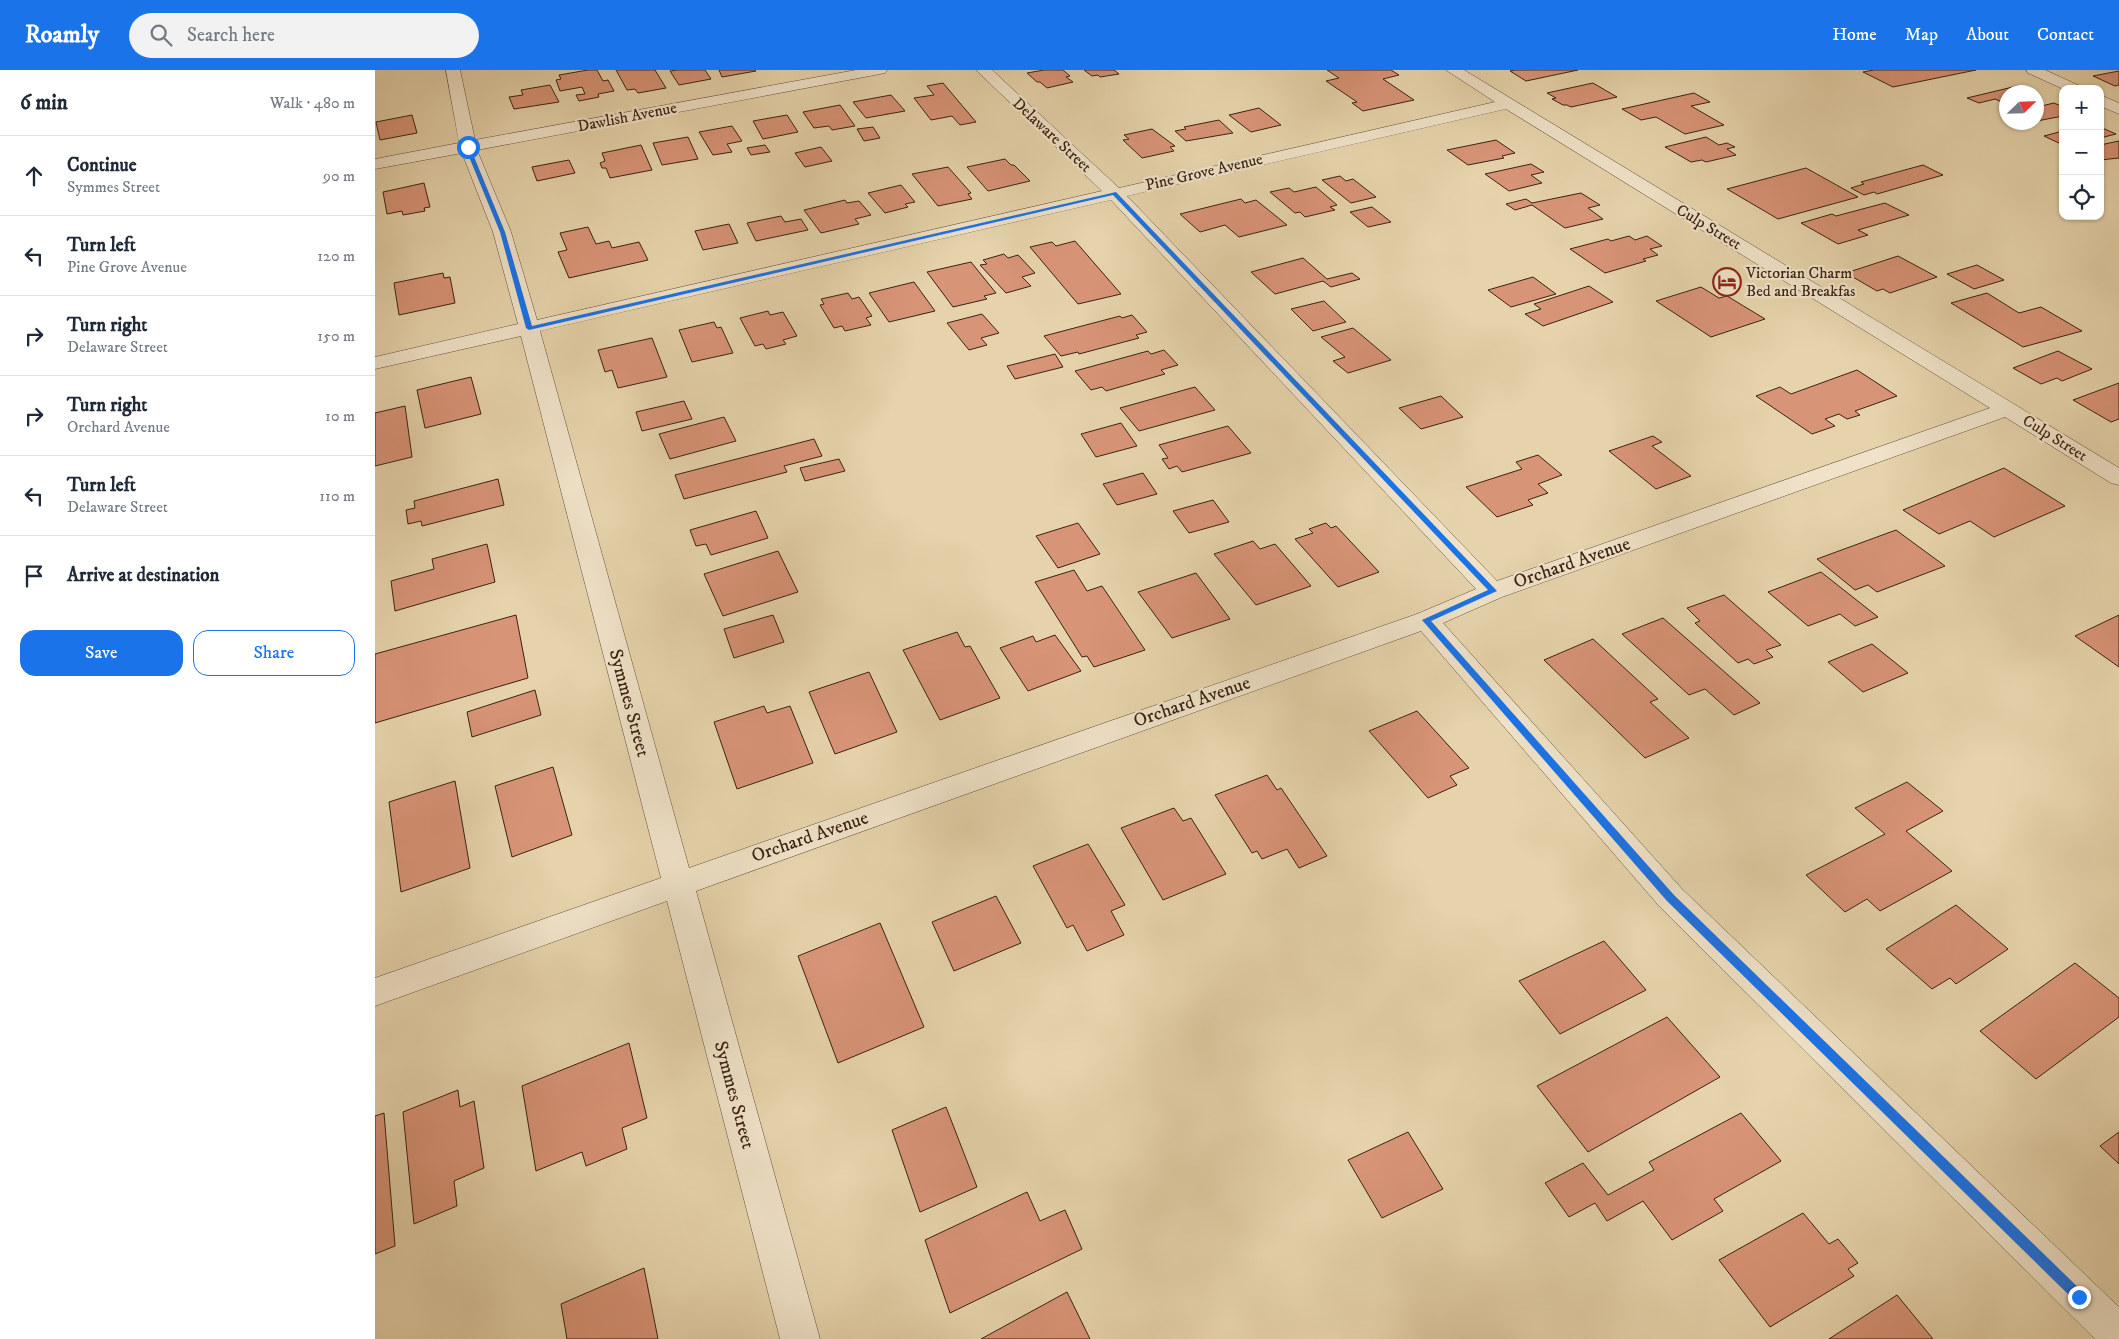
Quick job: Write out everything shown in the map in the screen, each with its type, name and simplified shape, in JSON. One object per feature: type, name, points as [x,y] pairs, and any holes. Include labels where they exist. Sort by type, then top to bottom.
[{"type":"street","name":"Symmes Street","points":[[453,70],[468,147],[502,232],[529,328],[800,1339]]},
{"type":"street","name":"Dawlish Avenue","points":[[375,164],[880,70]]},
{"type":"street","name":"Delaware Street","points":[[983,70],[1114,193],[1493,591]]},
{"type":"street","name":"Culp Street","points":[[1453,70],[2119,478]]},
{"type":"street","points":[[2033,70],[2066,85]]},
{"type":"street","points":[[2104,102],[2119,109]]},
{"type":"street","name":"Pine Grove Avenue","points":[[375,363],[1508,104]]},
{"type":"street","name":"Orchard Avenue","points":[[375,992],[1426,620],[1493,591],[2008,409]]},
{"type":"street","points":[[1426,620],[1671,898],[2119,1336]]},
{"type":"building","points":[[597,70],[603,81],[608,80],[614,91],[598,94],[599,97],[579,101],[576,95],[585,94],[582,87],[560,91],[556,80],[561,79],[559,75]]},
{"type":"building","points":[[616,70],[655,70],[666,88],[638,93],[635,89],[627,90]]},
{"type":"building","points":[[705,70],[711,79],[679,85],[670,71]]},
{"type":"building","points":[[719,70],[755,70],[756,71],[722,77]]},
{"type":"building","points":[[1044,70],[1063,70],[1070,76],[1066,77],[1073,82],[1047,88],[1027,73]]},
{"type":"building","points":[[1084,70],[1114,70],[1119,74],[1100,77],[1098,75],[1092,76]]},
{"type":"building","points":[[1327,70],[1391,70],[1399,75],[1383,79],[1414,100],[1363,111],[1352,103],[1357,102],[1326,81],[1339,78]]},
{"type":"building","points":[[1578,70],[1526,81],[1510,71]]},
{"type":"building","points":[[1874,70],[1976,70],[1893,87],[1863,72]]},
{"type":"building","points":[[2119,71],[2119,85],[2115,86],[2093,76]]},
{"type":"building","points":[[943,83],[976,122],[960,125],[952,116],[931,120],[914,98],[934,95],[927,86]]},
{"type":"building","points":[[1593,83],[1617,97],[1571,107],[1552,99],[1556,98],[1547,93]]},
{"type":"building","points":[[550,85],[559,102],[514,109],[509,97],[523,95],[521,90]]},
{"type":"building","points":[[1999,90],[1999,101],[1995,99],[1979,103],[1967,98]]},
{"type":"building","points":[[1694,93],[1710,102],[1691,106],[1724,125],[1685,134],[1656,117],[1641,120],[1622,109]]},
{"type":"building","points":[[891,95],[905,111],[866,118],[853,102]]},
{"type":"building","points":[[2054,103],[2059,105],[2059,117],[2044,120],[2044,105]]},
{"type":"building","points":[[840,105],[855,126],[832,130],[829,126],[814,128],[803,112]]},
{"type":"building","points":[[1259,108],[1281,125],[1251,132],[1229,115]]},
{"type":"building","points":[[412,115],[417,133],[380,140],[376,122]]},
{"type":"building","points":[[787,115],[798,132],[763,139],[753,121]]},
{"type":"building","points":[[1219,120],[1233,133],[1186,141],[1175,131],[1186,129],[1184,127]]},
{"type":"building","points":[[732,126],[742,141],[727,144],[732,152],[713,155],[699,132]]},
{"type":"building","points":[[873,127],[880,138],[864,141],[857,129]]},
{"type":"building","points":[[1152,129],[1175,146],[1170,147],[1174,151],[1142,158],[1123,140],[1129,139],[1124,135]]},
{"type":"building","points":[[2104,129],[2116,134],[2104,137]]},
{"type":"building","points":[[2059,132],[2059,143],[2044,136]]},
{"type":"building","points":[[688,137],[698,159],[662,165],[653,143]]},
{"type":"building","points":[[1706,137],[1719,145],[1727,143],[1735,147],[1727,149],[1736,155],[1706,162],[1702,160],[1691,162],[1665,147]]},
{"type":"building","points":[[1496,140],[1515,153],[1502,156],[1504,158],[1468,165],[1447,150]]},
{"type":"building","points":[[2119,141],[2119,158],[2104,160],[2104,144]]},
{"type":"building","points":[[641,145],[652,170],[610,178],[606,168],[602,168],[600,163],[605,161],[602,153]]},
{"type":"building","points":[[765,145],[770,152],[751,155],[747,148]]},
{"type":"building","points":[[821,147],[832,161],[805,167],[795,153]]},
{"type":"building","points":[[1005,159],[1030,181],[988,191],[967,167]]},
{"type":"building","points":[[569,160],[575,173],[537,181],[532,167]]},
{"type":"building","points":[[1531,164],[1544,172],[1531,175],[1542,183],[1509,191],[1485,174]]},
{"type":"building","points":[[1923,165],[1943,175],[1877,194],[1874,192],[1864,195],[1851,188],[1864,184],[1861,182]]},
{"type":"building","points":[[948,167],[971,193],[968,194],[972,199],[938,206],[912,174]]},
{"type":"building","points":[[1806,168],[1858,197],[1778,219],[1727,189]]},
{"type":"building","points":[[1340,176],[1346,181],[1353,179],[1376,197],[1351,203],[1322,180]]},
{"type":"building","points":[[424,183],[430,207],[424,208],[425,211],[403,215],[402,211],[387,214],[383,192]]},
{"type":"building","points":[[901,185],[915,202],[905,204],[908,207],[885,213],[868,193]]},
{"type":"building","points":[[1316,187],[1337,205],[1330,207],[1335,210],[1305,217],[1300,212],[1295,213],[1270,192],[1289,188],[1294,192]]},
{"type":"building","points":[[1581,193],[1600,205],[1588,208],[1603,219],[1565,228],[1532,205],[1515,210],[1506,204],[1526,199],[1532,203]]},
{"type":"building","points":[[1241,199],[1245,203],[1256,200],[1287,225],[1239,237],[1225,225],[1200,232],[1180,214]]},
{"type":"building","points":[[845,200],[847,203],[859,201],[871,215],[855,219],[859,224],[821,233],[804,210]]},
{"type":"building","points":[[1885,203],[1909,215],[1858,230],[1868,235],[1838,244],[1801,223],[1832,214],[1836,216]]},
{"type":"building","points":[[1372,207],[1391,222],[1368,227],[1350,212]]},
{"type":"building","points":[[781,216],[785,222],[801,219],[808,230],[756,241],[747,223]]},
{"type":"building","points":[[729,224],[738,243],[703,250],[695,231]]},
{"type":"building","points":[[588,227],[596,244],[609,241],[612,248],[639,242],[648,260],[569,278],[558,252],[567,250],[560,233]]},
{"type":"building","points":[[1629,236],[1635,240],[1647,236],[1662,246],[1650,249],[1658,255],[1643,259],[1646,261],[1605,273],[1570,249],[1608,239],[1611,241]]},
{"type":"building","points":[[1075,241],[1121,294],[1078,304],[1030,247],[1052,242],[1056,246]]},
{"type":"building","points":[[1004,254],[1008,258],[1018,255],[1035,273],[1022,277],[1031,286],[1006,293],[980,265],[987,264],[983,260]]},
{"type":"building","points":[[1898,256],[1937,277],[1890,293],[1883,289],[1877,291],[1846,273]]},
{"type":"building","points":[[1303,258],[1327,279],[1352,273],[1360,279],[1331,287],[1323,281],[1275,294],[1251,272]]},
{"type":"building","points":[[971,262],[996,293],[984,296],[987,299],[953,307],[927,272]]},
{"type":"building","points":[[1977,265],[2004,280],[1974,289],[1947,274]]},
{"type":"building","points":[[443,273],[444,278],[450,277],[455,303],[399,315],[394,283]]},
{"type":"building","points":[[1533,277],[1556,294],[1511,307],[1488,290]]},
{"type":"building","points":[[914,282],[935,311],[889,322],[869,293]]},
{"type":"building","points":[[1589,286],[1613,302],[1543,326],[1525,314],[1541,309],[1534,304]]},
{"type":"building","points":[[1701,287],[1719,298],[1727,296],[1765,319],[1711,337],[1656,301]]},
{"type":"building","points":[[848,293],[852,299],[859,297],[872,316],[866,318],[871,325],[845,331],[842,326],[834,328],[820,305],[824,304],[821,299]]},
{"type":"building","points":[[1987,293],[2019,313],[2041,307],[2082,331],[2023,347],[1951,303]]},
{"type":"building","points":[[1324,301],[1346,322],[1313,331],[1291,309]]},
{"type":"building","points":[[768,311],[770,315],[783,312],[797,336],[783,340],[786,344],[766,349],[763,344],[755,346],[740,318]]},
{"type":"building","points":[[982,314],[999,333],[981,338],[987,345],[969,350],[947,323]]},
{"type":"building","points":[[1132,315],[1147,332],[1136,335],[1139,338],[1079,354],[1078,352],[1061,356],[1044,336],[1120,316],[1122,318]]},
{"type":"building","points":[[714,322],[717,328],[721,327],[733,353],[692,362],[679,330]]},
{"type":"building","points":[[1353,328],[1391,360],[1348,373],[1333,361],[1345,357],[1321,337]]},
{"type":"building","points":[[652,338],[667,377],[618,388],[612,370],[605,372],[598,350]]},
{"type":"building","points":[[1164,350],[1178,365],[1161,370],[1165,374],[1106,391],[1102,387],[1091,390],[1075,371],[1148,351],[1151,354]]},
{"type":"building","points":[[2058,351],[2092,369],[2062,381],[2057,378],[2041,384],[2013,368]]},
{"type":"building","points":[[1055,354],[1063,367],[1015,379],[1007,366]]},
{"type":"building","points":[[1857,370],[1897,396],[1855,411],[1860,415],[1847,419],[1839,414],[1825,419],[1835,426],[1812,434],[1756,396],[1780,387],[1791,394]]},
{"type":"building","points":[[471,377],[481,414],[425,428],[417,390]]},
{"type":"building","points":[[2119,383],[2119,419],[2111,422],[2073,400]]},
{"type":"building","points":[[1195,387],[1215,410],[1139,431],[1120,408]]},
{"type":"building","points":[[1441,396],[1463,417],[1421,429],[1399,408]]},
{"type":"building","points":[[684,401],[692,419],[642,431],[636,412]]},
{"type":"building","points":[[405,406],[412,457],[375,466],[375,413]]},
{"type":"building","points":[[724,417],[736,441],[670,459],[659,434]]},
{"type":"building","points":[[1121,423],[1137,446],[1096,457],[1081,434]]},
{"type":"building","points":[[1228,426],[1251,453],[1182,472],[1177,466],[1169,469],[1162,459],[1168,458],[1159,445]]},
{"type":"building","points":[[1653,436],[1662,442],[1652,446],[1691,476],[1656,489],[1609,451]]},
{"type":"building","points":[[814,439],[822,456],[784,466],[787,472],[684,499],[675,475]]},
{"type":"building","points":[[1538,455],[1562,475],[1538,484],[1548,493],[1528,500],[1533,505],[1497,517],[1466,487],[1522,469],[1516,462]]},
{"type":"building","points":[[839,459],[845,471],[805,481],[800,468]]},
{"type":"building","points":[[2004,468],[2065,506],[1994,537],[1970,521],[1939,534],[1903,510]]},
{"type":"building","points":[[1143,473],[1157,494],[1117,505],[1103,484]]},
{"type":"building","points":[[498,479],[504,505],[422,526],[421,521],[408,524],[406,510],[415,508],[414,501]]},
{"type":"building","points":[[1213,500],[1229,522],[1189,533],[1173,511]]},
{"type":"building","points":[[756,511],[768,538],[711,555],[706,544],[696,546],[690,530]]},
{"type":"building","points":[[1078,523],[1100,554],[1058,568],[1036,536]]},
{"type":"building","points":[[1326,523],[1331,528],[1336,526],[1379,572],[1338,587],[1295,539],[1313,533],[1309,529]]},
{"type":"building","points":[[1896,530],[1945,566],[1877,592],[1868,585],[1855,590],[1817,559]]},
{"type":"building","points":[[1253,541],[1260,549],[1275,544],[1311,586],[1256,605],[1214,554]]},
{"type":"building","points":[[487,544],[495,582],[395,611],[391,581],[434,569],[432,559]]},
{"type":"building","points":[[778,551],[798,592],[723,616],[704,574]]},
{"type":"building","points":[[1074,570],[1087,591],[1102,586],[1145,650],[1094,667],[1087,656],[1082,657],[1035,582]]},
{"type":"building","points":[[1821,572],[1878,617],[1855,626],[1840,614],[1808,626],[1768,592]]},
{"type":"building","points":[[1196,573],[1230,619],[1172,638],[1138,592]]},
{"type":"building","points":[[1724,595],[1781,645],[1766,650],[1773,657],[1754,664],[1748,659],[1738,663],[1695,623],[1700,621],[1687,608]]},
{"type":"building","points":[[516,615],[528,678],[375,723],[375,654]]},
{"type":"building","points":[[773,615],[784,642],[734,658],[724,629]]},
{"type":"building","points":[[2119,615],[2119,667],[2075,636]]},
{"type":"building","points":[[1663,618],[1760,703],[1734,715],[1705,689],[1689,695],[1622,634]]},
{"type":"building","points":[[957,632],[965,647],[970,646],[1000,698],[940,720],[903,650]]},
{"type":"building","points":[[1055,635],[1081,671],[1028,691],[1000,648],[1033,636],[1036,642]]},
{"type":"building","points":[[1593,639],[1658,699],[1650,702],[1689,738],[1645,758],[1544,660]]},
{"type":"building","points":[[1872,644],[1908,673],[1863,692],[1828,662]]},
{"type":"building","points":[[869,672],[897,732],[835,754],[809,692]]},
{"type":"building","points":[[535,690],[541,715],[472,737],[467,712]]},
{"type":"building","points":[[764,706],[767,713],[790,706],[813,763],[737,789],[714,722]]},
{"type":"building","points":[[1417,711],[1469,768],[1450,776],[1457,785],[1428,798],[1369,731]]},
{"type":"building","points":[[553,767],[572,835],[512,857],[495,786]]},
{"type":"building","points":[[1267,775],[1277,790],[1281,788],[1327,856],[1299,868],[1287,849],[1262,859],[1257,851],[1252,853],[1215,795]]},
{"type":"building","points":[[455,781],[470,868],[401,892],[389,802]]},
{"type":"building","points":[[1907,782],[1943,811],[1906,831],[1952,871],[1880,911],[1867,899],[1845,912],[1806,875],[1885,834],[1855,808]]},
{"type":"building","points":[[1174,808],[1183,821],[1191,818],[1226,874],[1163,900],[1121,828]]},
{"type":"building","points":[[1088,844],[1125,905],[1111,911],[1124,935],[1087,951],[1073,925],[1067,928],[1033,866]]},
{"type":"building","points":[[996,896],[1021,943],[954,971],[932,922]]},
{"type":"building","points":[[1956,905],[2008,949],[1956,984],[1950,978],[1932,989],[1886,949]]},
{"type":"building","points":[[880,923],[924,1027],[838,1063],[798,956]]},
{"type":"building","points":[[1604,941],[1646,990],[1560,1034],[1519,981]]},
{"type":"building","points":[[2075,963],[2119,998],[2119,1017],[2036,1079],[1980,1031]]},
{"type":"building","points":[[1667,1017],[1720,1077],[1588,1152],[1537,1086]]},
{"type":"building","points":[[629,1043],[647,1118],[622,1128],[627,1149],[586,1166],[582,1152],[536,1171],[522,1086]]},
{"type":"building","points":[[458,1090],[460,1107],[474,1101],[484,1168],[454,1181],[457,1206],[414,1224],[403,1112]]},
{"type":"building","points":[[946,1107],[977,1187],[920,1212],[892,1130]]},
{"type":"building","points":[[384,1113],[395,1246],[375,1254],[375,1116]]},
{"type":"building","points":[[1741,1113],[1781,1161],[1714,1199],[1723,1211],[1672,1240],[1643,1201],[1607,1221],[1595,1203],[1569,1217],[1545,1183],[1583,1163],[1608,1195],[1654,1170],[1649,1162]]},
{"type":"building","points":[[1408,1132],[1443,1189],[1382,1218],[1348,1160]]},
{"type":"building","points":[[2119,1132],[2119,1164],[2100,1146]]},
{"type":"building","points":[[1027,1192],[1040,1221],[1065,1210],[1082,1249],[950,1313],[925,1240]]},
{"type":"building","points":[[1803,1213],[1829,1244],[1838,1239],[1858,1263],[1848,1269],[1854,1276],[1770,1327],[1719,1260]]},
{"type":"building","points":[[644,1268],[658,1339],[567,1339],[561,1304]]},
{"type":"building","points":[[1067,1292],[1090,1339],[981,1339]]},
{"type":"building","points":[[1897,1295],[1933,1339],[1829,1339]]},
{"type":"place","name":"Victorian Charm Bed and Breakfas","points":[[1727,282]]},
{"type":"route","points":[[468,147],[502,232],[529,328],[1114,193],[1493,591],[1426,620],[1671,898],[2079,1297]]}]
